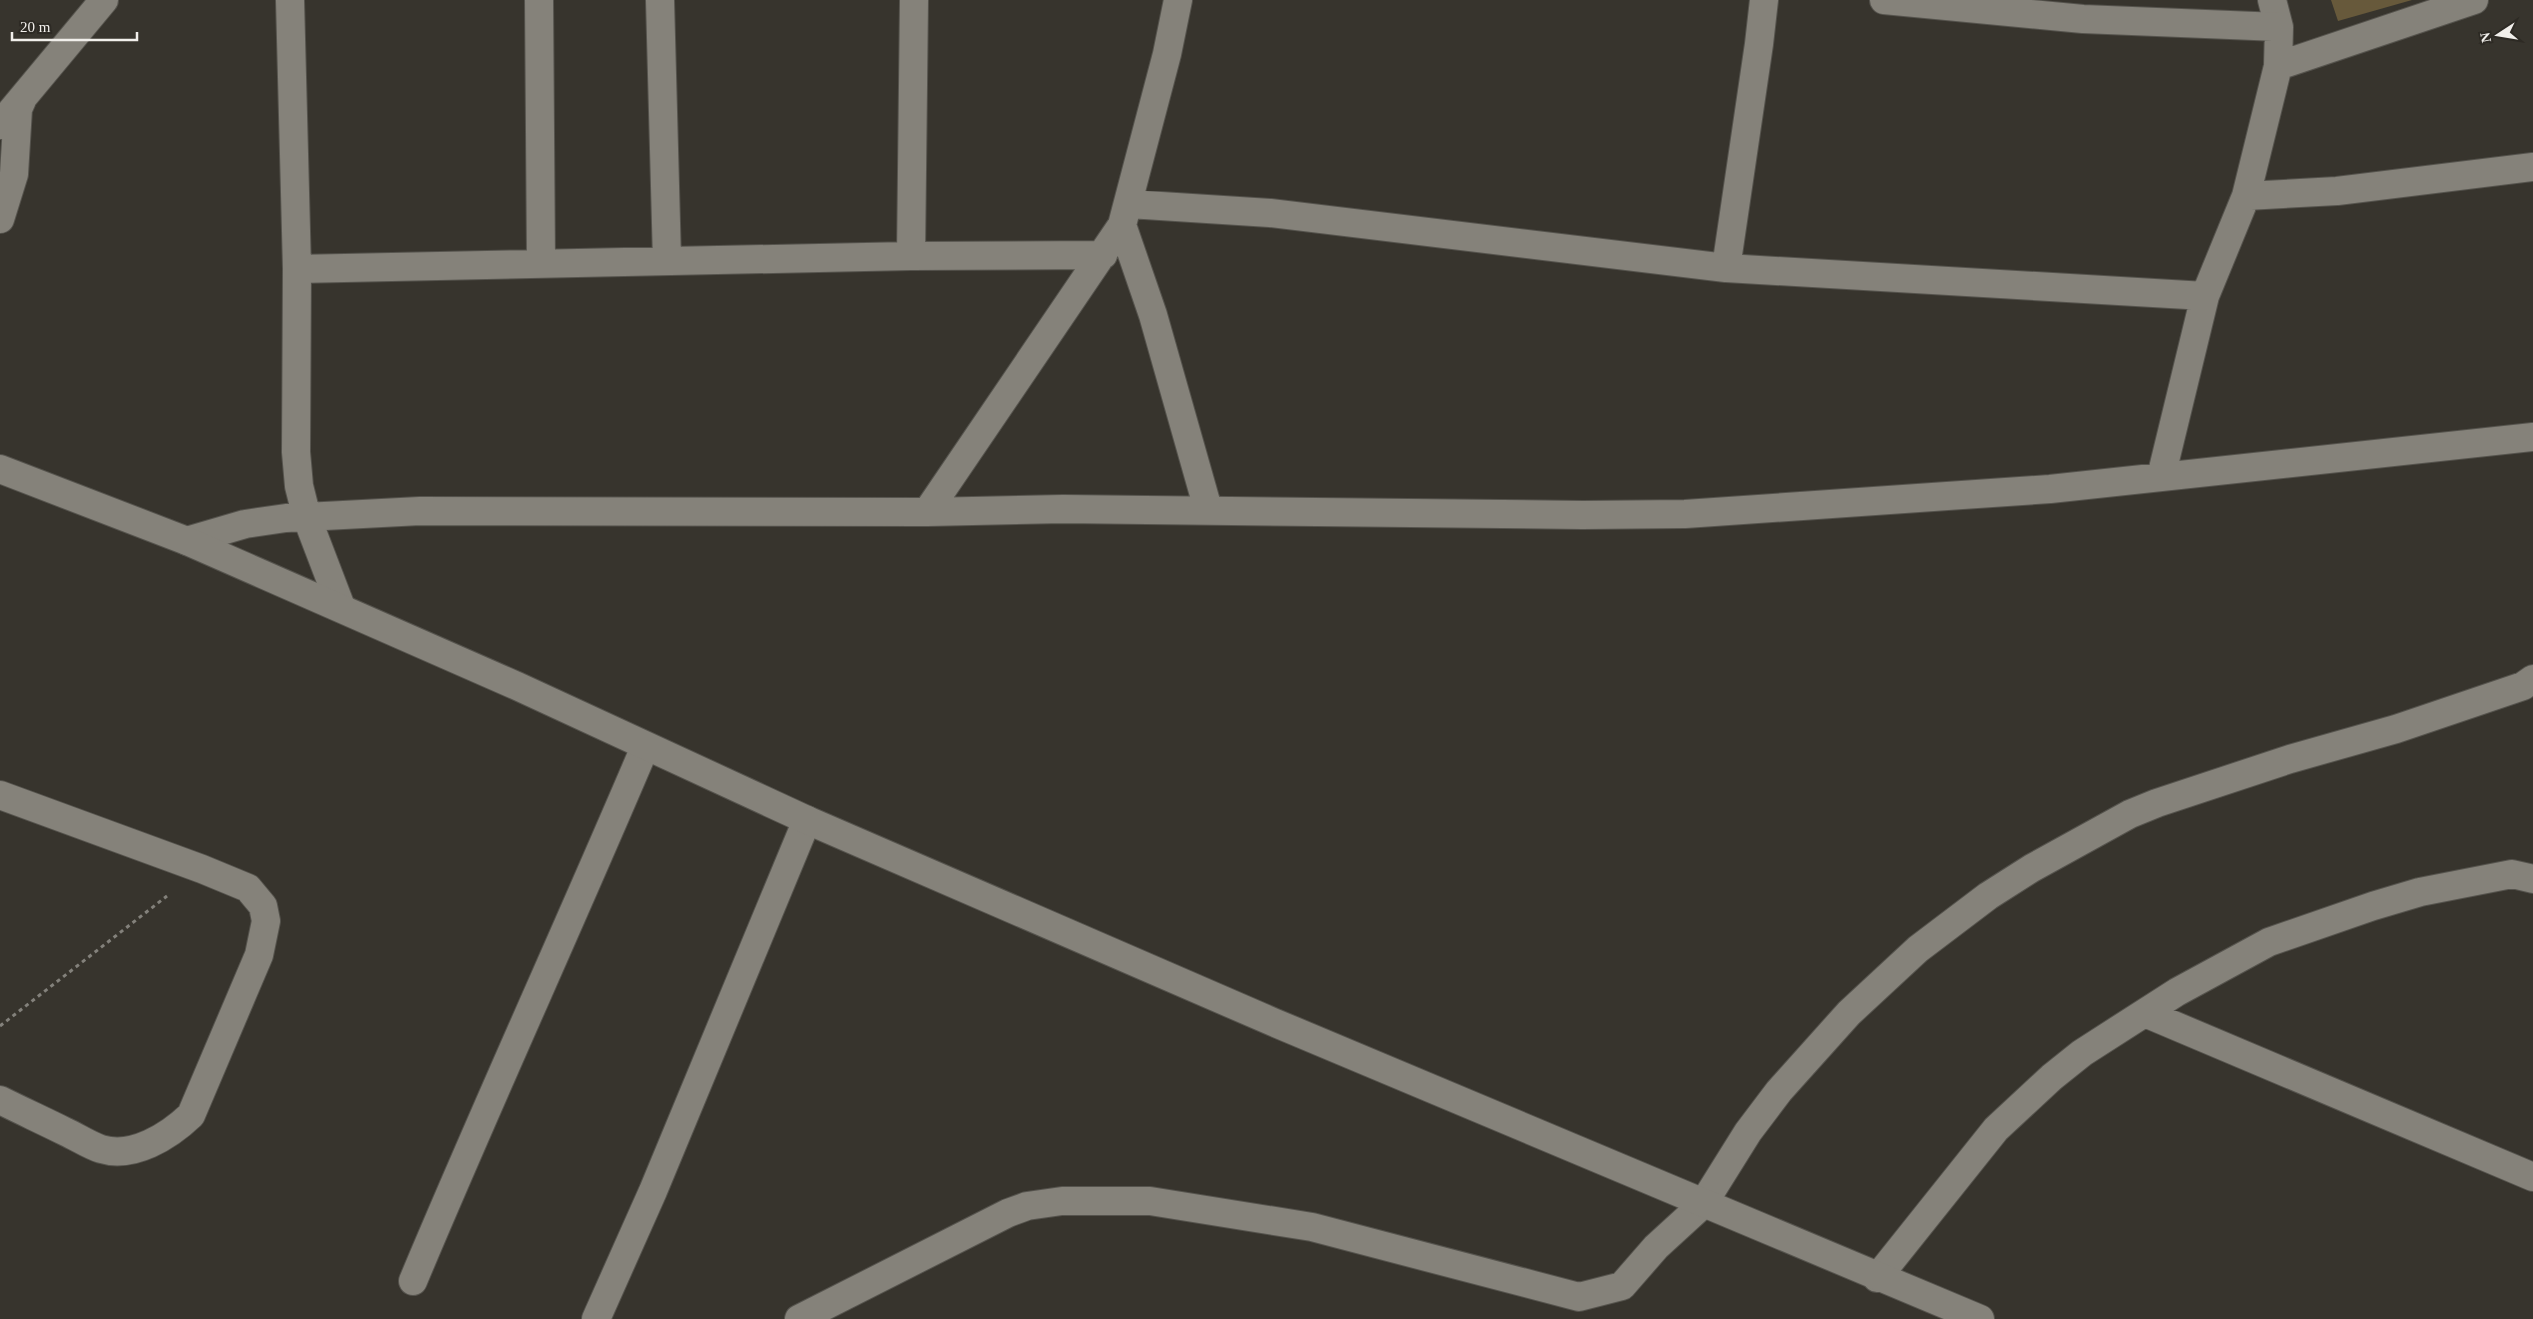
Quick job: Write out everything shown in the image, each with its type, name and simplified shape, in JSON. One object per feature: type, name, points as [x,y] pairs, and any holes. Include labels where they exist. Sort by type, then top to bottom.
[{"type":"street","points":[[0,125],[104,0]]},
{"type":"street","points":[[290,0],[297,269],[296,452],[299,486],[307,518],[341,607]]},
{"type":"street","points":[[539,0],[541,263]]},
{"type":"street","points":[[660,0],[667,260]]},
{"type":"street","points":[[911,256],[914,0]]},
{"type":"street","points":[[927,512],[1103,255],[1125,215],[1178,0]]},
{"type":"street","points":[[1726,268],[1764,0]]},
{"type":"street","points":[[1884,0],[2083,19],[2279,27]]},
{"type":"street","points":[[2161,477],[2205,296],[2246,196],[2278,66],[2279,27],[2272,0]]},
{"type":"street","points":[[2278,66],[2474,0]]},
{"type":"street","points":[[0,219],[14,174],[18,109],[22,100]]},
{"type":"street","points":[[2246,196],[2337,191],[2533,167]]},
{"type":"street","points":[[1125,215],[1270,214],[1726,268],[2205,296]]},
{"type":"street","points":[[1125,215],[1208,509]]},
{"type":"street","points":[[297,269],[667,260],[1103,255]]},
{"type":"street","points":[[187,541],[245,524],[286,518],[420,511],[927,512],[1063,509],[1208,509],[1544,515],[1685,514],[2050,489],[2533,437]]},
{"type":"street","points":[[0,469],[187,541],[341,607],[807,820],[1273,1022],[1877,1278],[1980,1319]]},
{"type":"street","points":[[799,1319],[987,1222],[1026,1206],[1062,1200],[1150,1201],[1312,1227],[1578,1297],[1622,1286],[1656,1247],[1703,1204],[1748,1132],[1779,1090],[1849,1013],[1918,949],[1988,896],[2024,873],[2130,814],[2157,802],[2290,759],[2396,730],[2523,686],[2533,679]]},
{"type":"street","points":[[413,1281],[471,1143],[570,924],[645,747]]},
{"type":"street","points":[[0,795],[202,869],[252,892],[263,906],[266,921],[259,955],[191,1115],[176,1130],[156,1141],[121,1151],[101,1149],[0,1100]]},
{"type":"street","points":[[596,1319],[652,1191],[807,820]]},
{"type":"street","points":[[1877,1278],[1996,1129],[2052,1077],[2082,1053],[2145,1013],[2236,958],[2269,942],[2325,922],[2420,892],[2478,880],[2512,874],[2533,879]]},
{"type":"street","points":[[2145,1013],[2533,1178]]},
{"type":"path","points":[[0,1026],[202,869]]},
{"type":"shaded area","points":[[2331,0],[2412,0],[2338,21]]}]
